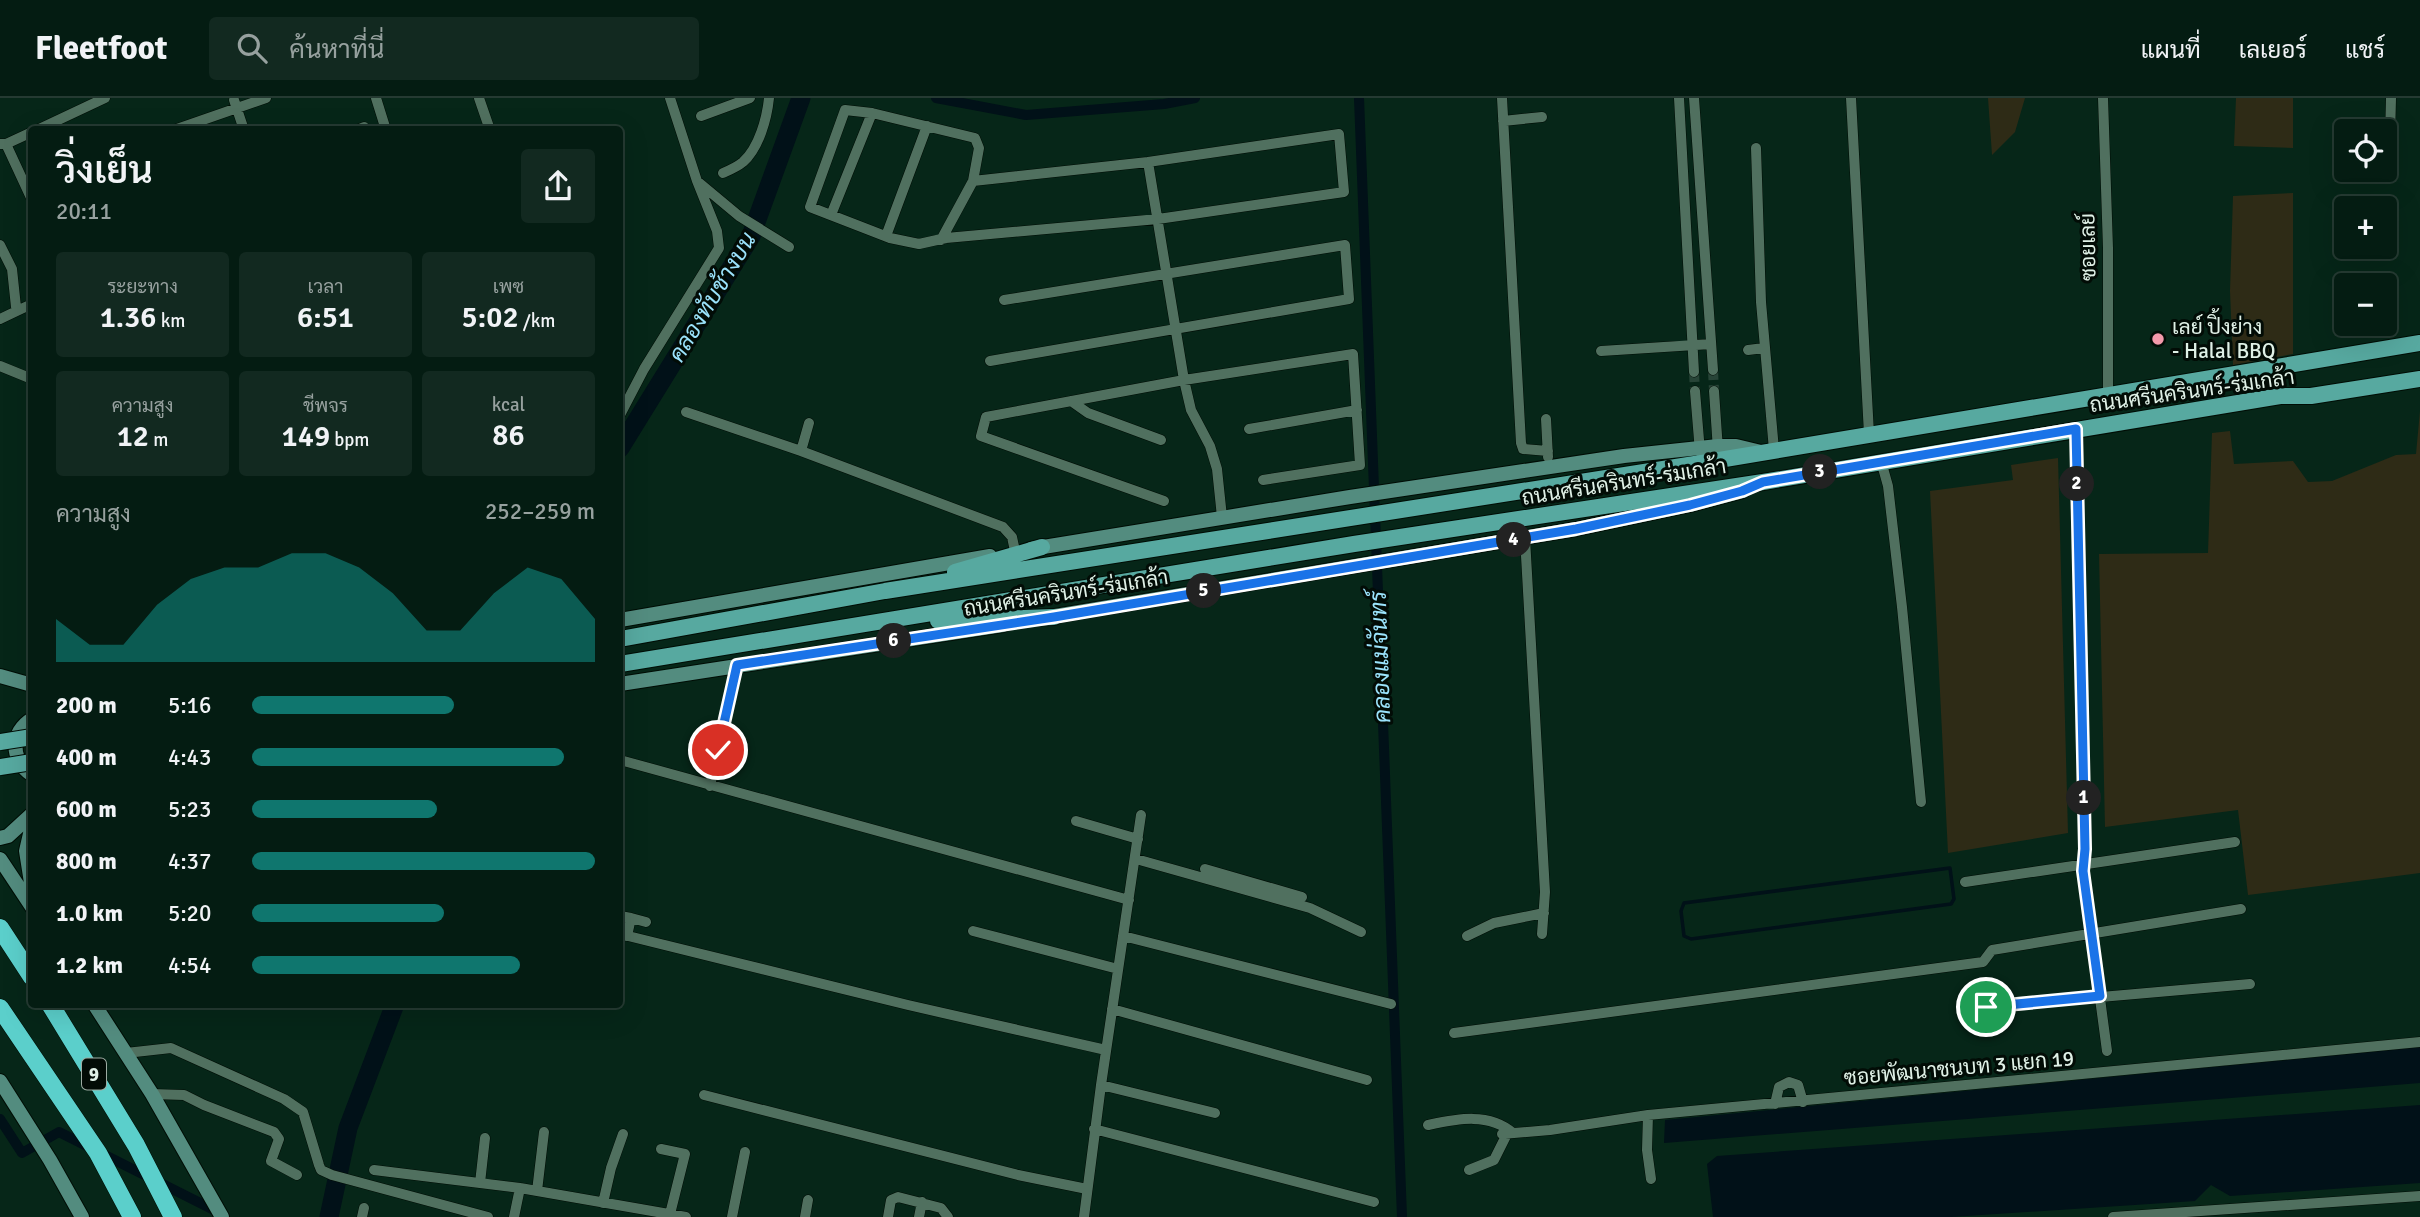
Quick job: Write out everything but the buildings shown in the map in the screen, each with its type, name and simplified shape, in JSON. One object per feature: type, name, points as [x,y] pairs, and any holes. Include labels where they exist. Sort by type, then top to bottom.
[{"type":"highway","points":[[0,928],[28,971]]},
{"type":"highway","points":[[0,937],[28,972]]},
{"type":"highway","name":"9","points":[[0,1007],[98,1153],[132,1217]]},
{"type":"highway","name":"9","points":[[52,1008],[136,1145],[173,1217]]},
{"type":"main road","name":"ถนนศรีนครินทร์-ร่มเกล้า","points":[[623,620],[1015,551],[1350,497],[1549,467],[1767,451],[2420,343]]},
{"type":"main road","name":"ถนนศรีนครินทร์-ร่มเกล้า","points":[[623,664],[1354,544],[1763,482],[2280,396],[2311,396],[2420,379]]},
{"type":"main road","name":"ถนนศรีนครินทร์-ร่มเกล้า","points":[[623,638],[885,591],[1403,511],[1700,455]]},
{"type":"main road","name":"ถนนศรีนครินทร์-ร่มเกล้า","points":[[623,684],[1054,617],[1525,538],[1690,505],[1742,491],[1763,482]]},
{"type":"main road","points":[[885,591],[1042,547]]},
{"type":"main road","points":[[870,623],[1054,617]]},
{"type":"main road","points":[[0,676],[28,684]]},
{"type":"main road","points":[[28,722],[19,729],[15,737],[15,747],[19,763],[28,771]]},
{"type":"main road","points":[[0,742],[28,738]]},
{"type":"main road","points":[[0,767],[28,763]]},
{"type":"main road","points":[[0,838],[8,836],[28,818]]},
{"type":"main road","points":[[28,842],[28,863]]},
{"type":"main road","points":[[0,859],[28,901]]},
{"type":"main road","points":[[97,1008],[152,1094],[222,1217]]},
{"type":"main road","points":[[1,1082],[82,1217]]},
{"type":"street","points":[[46,126],[105,98]]},
{"type":"street","points":[[182,126],[234,101],[266,98]]},
{"type":"street","points":[[376,98],[385,126]]},
{"type":"street","points":[[480,98],[489,126]]},
{"type":"street","points":[[623,409],[719,248],[717,230],[697,181],[670,98]]},
{"type":"street","points":[[701,116],[750,98]]},
{"type":"street","points":[[723,173],[746,159],[763,126],[769,98]]},
{"type":"street","points":[[1502,98],[1521,443],[1523,449],[1548,451]]},
{"type":"street","points":[[1679,98],[1694,372]]},
{"type":"street","points":[[1694,98],[1713,370]]},
{"type":"street","points":[[1851,98],[1869,435]]},
{"type":"street","name":"ซอยเลย์","points":[[2103,98],[2108,247],[2108,395]]},
{"type":"street","points":[[2390,119],[2391,98]]},
{"type":"street","points":[[234,101],[243,126]]},
{"type":"street","points":[[941,240],[973,181],[978,141],[972,137],[872,113],[845,110],[810,207],[886,236],[919,244],[1158,219],[1344,192],[1339,134],[1148,162],[973,181]]},
{"type":"street","points":[[831,215],[872,113]]},
{"type":"street","points":[[1503,121],[1542,117]]},
{"type":"street","points":[[886,236],[927,126]]},
{"type":"street","points":[[28,134],[3,144],[28,192]]},
{"type":"street","points":[[1756,148],[1767,451]]},
{"type":"street","points":[[1148,162],[1184,380],[1191,410],[1214,457],[1222,517]]},
{"type":"street","points":[[697,181],[739,216],[789,247]]},
{"type":"street","points":[[0,245],[12,269],[15,305],[21,309]]},
{"type":"street","points":[[990,360],[1349,299],[1345,245],[1004,300]]},
{"type":"street","points":[[0,320],[28,306]]},
{"type":"street","points":[[1601,351],[1711,344]]},
{"type":"street","points":[[1748,350],[1764,348]]},
{"type":"street","points":[[1164,501],[981,436],[986,417],[1184,380],[1353,354],[1360,465],[1263,480]]},
{"type":"street","points":[[0,366],[28,377]]},
{"type":"street","points":[[1695,391],[1700,455]]},
{"type":"street","points":[[1714,391],[1718,453]]},
{"type":"street","points":[[1071,401],[1088,413],[1161,440]]},
{"type":"street","points":[[1249,429],[1357,410]]},
{"type":"street","points":[[686,412],[801,451],[1003,527],[1012,537],[1015,551]]},
{"type":"street","points":[[1546,419],[1549,467]]},
{"type":"street","points":[[801,451],[809,423]]},
{"type":"street","points":[[2076,429],[2084,863],[2107,1051]]},
{"type":"street","points":[[1881,461],[1888,486],[1896,553],[1921,802]]},
{"type":"street","points":[[1525,538],[1545,892],[1542,934]]},
{"type":"street","points":[[710,786],[737,665]]},
{"type":"street","points":[[623,761],[1129,900]]},
{"type":"street","points":[[1084,1217],[1094,1129],[1141,815]]},
{"type":"street","points":[[1076,821],[1138,839]]},
{"type":"street","points":[[1965,882],[2235,842]]},
{"type":"street","points":[[1136,859],[1302,897]]},
{"type":"street","points":[[1205,869],[1218,877],[1310,908],[1362,932]]},
{"type":"street","points":[[1454,1033],[1983,962],[1992,950],[2241,909]]},
{"type":"street","points":[[1467,936],[1493,923],[1544,913]]},
{"type":"street","points":[[623,917],[646,922]]},
{"type":"street","points":[[631,918],[623,935],[933,1011],[1106,1050]]},
{"type":"street","points":[[973,931],[1118,969]]},
{"type":"street","points":[[1123,936],[1391,1004]]},
{"type":"street","points":[[1986,1007],[2250,984]]},
{"type":"street","points":[[1112,1009],[1367,1080]]},
{"type":"street","name":"ซอยพัฒนาชนบท 3 แยก 19","points":[[1508,1134],[1648,1115],[2420,1042]]},
{"type":"street","points":[[126,1053],[171,1048],[284,1099],[303,1112],[318,1165],[321,1170],[332,1175],[488,1217]]},
{"type":"street","points":[[1775,1104],[1779,1087],[1789,1083],[1798,1085],[1803,1102]]},
{"type":"street","points":[[1101,1085],[1215,1113]]},
{"type":"street","points":[[152,1094],[184,1095],[224,1114],[274,1132],[279,1139],[271,1161],[297,1175]]},
{"type":"street","points":[[704,1095],[1018,1175],[1087,1189]]},
{"type":"street","points":[[1648,1115],[1647,1150],[1651,1179]]},
{"type":"street","points":[[1428,1125],[1471,1118],[1504,1125],[1508,1134],[1494,1160],[1469,1170]]},
{"type":"street","points":[[1094,1129],[1374,1202]]},
{"type":"street","points":[[537,1191],[544,1132]]},
{"type":"street","points":[[603,1203],[623,1134]]},
{"type":"street","points":[[480,1183],[485,1138]]},
{"type":"street","points":[[661,1149],[685,1154],[670,1214]]},
{"type":"street","points":[[732,1217],[745,1152]]},
{"type":"street","points":[[374,1170],[520,1188],[686,1217]]},
{"type":"street","points":[[514,1217],[520,1188]]},
{"type":"street","points":[[2113,1217],[2420,1196]]},
{"type":"street","points":[[888,1217],[894,1197],[941,1208],[948,1217]]},
{"type":"street","points":[[805,1217],[808,1200]]},
{"type":"street","points":[[919,1217],[922,1202]]},
{"type":"shaded area","points":[[1988,98],[2025,98],[2015,132],[1992,155]]},
{"type":"shaded area","points":[[2236,98],[2293,98],[2293,148],[2234,146]]},
{"type":"shaded area","points":[[2293,193],[2293,354],[2233,365],[2230,291],[2233,196]]},
{"type":"shaded area","points":[[2420,411],[2420,873],[2248,895],[2238,810],[2105,827],[2099,554],[2208,553],[2212,433],[2230,431],[2234,464],[2293,461],[2308,482],[2332,481],[2396,455],[2416,454]]},
{"type":"shaded area","points":[[2058,458],[2068,833],[1948,853],[1930,491],[2013,480],[2011,465]]},
{"type":"shaded area","points":[[2420,1047],[2420,1083],[1664,1143],[1665,1120]]},
{"type":"shaded area","points":[[2420,1105],[2420,1183],[2230,1196],[2211,1185],[2195,1201],[1951,1217],[1713,1217],[1707,1164],[1717,1156]]},
{"type":"waterway","name":"คลองทับช้างบน","points":[[623,443],[751,236],[801,98]]},
{"type":"waterway","points":[[936,98],[1026,115],[1164,104],[1195,98]]},
{"type":"waterway","name":"คลองแม่จันทร์","points":[[1359,98],[1402,1217]]},
{"type":"waterway","points":[[1950,868],[1954,899],[1951,904],[1691,939],[1684,936],[1681,911],[1684,903],[1950,868]]},
{"type":"waterway","name":"คลองทับช้างบน","points":[[329,1217],[348,1128],[393,1008]]},
{"type":"waterway","points":[[0,1119],[22,1153],[59,1132],[220,1213]]},
{"type":"tunnel","points":[[1713,370],[1714,391]]},
{"type":"tunnel","points":[[1694,372],[1695,391]]},
{"type":"place","name":"เลย์ ปิ้งย่าง - Halal BBQ","points":[[2158,339]]},
{"type":"route","points":[[718,750],[737,665],[1054,617],[1576,529],[1690,505],[1742,491],[1763,482],[2076,429],[2085,849],[2083,871],[2100,996],[1986,1007]]}]
